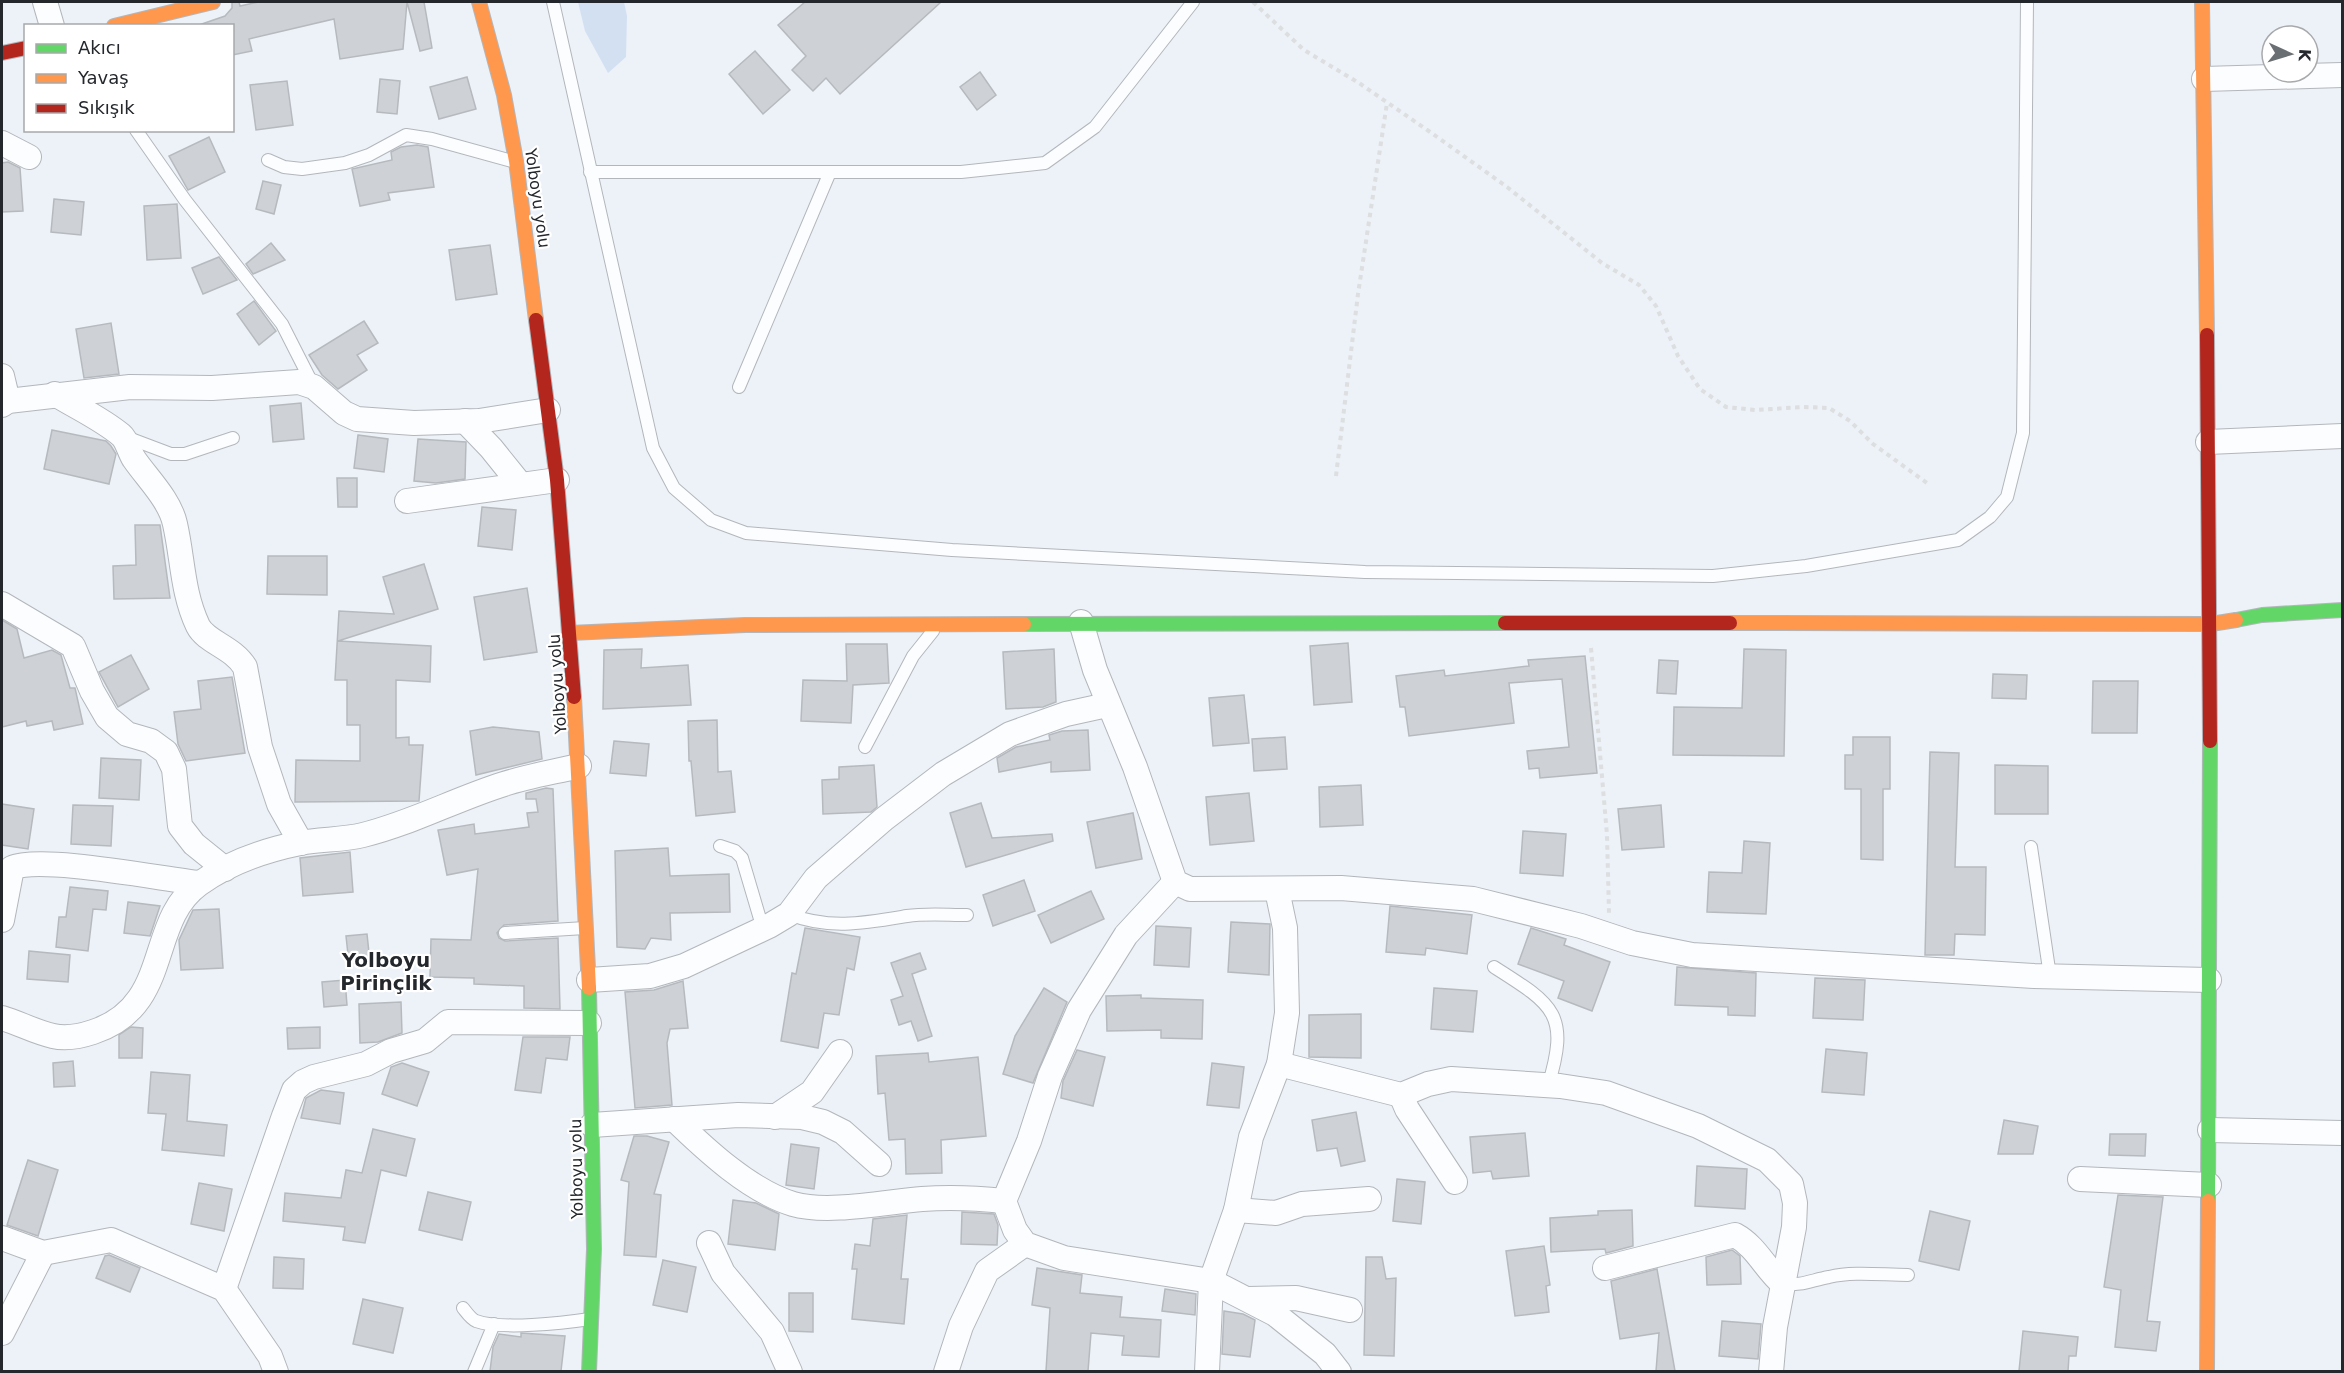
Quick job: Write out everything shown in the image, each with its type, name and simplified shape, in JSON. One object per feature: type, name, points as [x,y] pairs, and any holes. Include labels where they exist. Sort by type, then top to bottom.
[{"type":"street","points":[[45,2],[51,24]]},
{"type":"street","points":[[122,24],[213,2]]},
{"type":"street","name":"Yolboyu yolu","points":[[479,2],[504,95],[516,161],[557,480],[570,633],[589,980],[594,1250],[589,1371]]},
{"type":"street","points":[[2202,2],[2211,624],[2207,1371]]},
{"type":"street","points":[[2,53],[24,48]]},
{"type":"street","points":[[2204,79],[2343,75]]},
{"type":"street","points":[[2,143],[29,157]]},
{"type":"street","points":[[2,376],[5,403],[55,394],[130,387],[212,387],[299,382],[314,387],[344,413],[357,419],[414,423],[465,421],[548,410]]},
{"type":"street","points":[[55,394],[122,436],[175,522],[180,565],[189,604],[199,629],[206,636],[239,656],[245,667],[260,747],[279,804],[301,843]]},
{"type":"street","points":[[465,421],[491,448],[519,484]]},
{"type":"street","points":[[2208,442],[2343,436]]},
{"type":"street","points":[[407,501],[480,493],[519,484],[557,480]]},
{"type":"street","points":[[2,604],[73,646],[92,691],[107,717],[127,734],[151,741],[166,752],[174,769],[180,826],[194,844],[225,869]]},
{"type":"street","points":[[570,633],[746,625],[937,626],[1081,622],[2211,624],[2262,615],[2343,610]]},
{"type":"street","points":[[1081,622],[1107,705],[1136,767],[1175,882],[1190,889],[1341,888],[1473,899],[1692,955],[2050,976],[2209,980]]},
{"type":"street","points":[[589,980],[650,976],[684,966],[763,929],[789,914],[816,878],[884,819],[943,774],[1010,734],[1066,714],[1107,705]]},
{"type":"street","points":[[2,1018],[54,1036],[80,1037],[103,1029],[126,1013],[146,990],[159,958],[171,917],[181,900],[200,884],[225,869],[261,854],[301,843],[362,835],[422,816],[504,784],[579,766]]},
{"type":"street","points":[[2,920],[12,868],[20,865],[49,864],[200,884]]},
{"type":"street","points":[[1175,882],[1126,935],[1079,1010],[1050,1076],[1004,1201],[1024,1244],[1064,1258],[1211,1281],[1275,1314],[1325,1354],[1339,1371]]},
{"type":"street","points":[[1207,1371],[1211,1281],[1236,1210],[1251,1137],[1278,1064],[1287,1013],[1285,928],[1277,890]]},
{"type":"street","points":[[224,1289],[284,1116],[294,1090],[303,1082],[366,1064],[391,1051],[424,1041],[447,1022],[589,1023]]},
{"type":"street","points":[[775,1117],[812,1092],[840,1052]]},
{"type":"street","points":[[1278,1064],[1401,1095],[1428,1084],[1451,1079],[1606,1093],[1698,1126],[1767,1160],[1791,1184],[1795,1203],[1775,1327],[1771,1371]]},
{"type":"street","points":[[1401,1095],[1407,1109],[1455,1182]]},
{"type":"street","points":[[592,1125],[674,1119],[802,1117],[823,1122],[843,1132],[879,1164]]},
{"type":"street","points":[[674,1119],[709,1153],[762,1189],[793,1204],[818,1208],[967,1197],[1004,1201]]},
{"type":"street","points":[[2210,1130],[2343,1133]]},
{"type":"street","points":[[2080,1179],[2209,1185]]},
{"type":"street","points":[[1236,1210],[1276,1213],[1302,1204],[1369,1199]]},
{"type":"street","points":[[1605,1268],[1735,1235],[1746,1241],[1760,1256],[1769,1272],[1783,1284]]},
{"type":"street","points":[[2,1238],[43,1253],[111,1240],[224,1289],[270,1356],[276,1371]]},
{"type":"street","points":[[709,1244],[723,1273],[772,1332],[790,1371]]},
{"type":"street","points":[[946,1371],[961,1326],[987,1271],[1024,1244]]},
{"type":"street","points":[[2,1333],[43,1253]]},
{"type":"street","points":[[1248,1299],[1296,1298],[1350,1310]]},
{"type":"lane","points":[[554,2],[653,448],[674,488],[711,520],[746,533],[952,550],[1365,572],[1713,576],[1806,566],[1959,540],[1990,517],[2007,497],[2023,434],[2027,2]]},
{"type":"lane","points":[[590,172],[961,172],[1045,163],[1095,127],[1193,2]]},
{"type":"lane","points":[[137,132],[178,191],[282,324],[314,387]]},
{"type":"lane","points":[[268,160],[284,167],[302,169],[345,163],[369,155],[406,135],[432,139],[516,161]]},
{"type":"lane","points":[[739,387],[830,172]]},
{"type":"lane","points":[[122,436],[171,454],[185,454],[233,438]]},
{"type":"lane","points":[[865,747],[913,656],[937,626]]},
{"type":"lane","points":[[720,846],[735,851],[742,858],[763,929]]},
{"type":"lane","points":[[2031,847],[2050,976]]},
{"type":"lane","points":[[789,914],[808,921],[855,925],[908,916],[967,915]]},
{"type":"lane","points":[[505,933],[586,928]]},
{"type":"lane","points":[[1494,967],[1534,993],[1559,1028],[1558,1053],[1548,1086]]},
{"type":"lane","points":[[1783,1284],[1800,1286],[1828,1276],[1908,1275]]},
{"type":"lane","points":[[463,1308],[473,1321],[494,1324],[564,1323],[591,1319]]},
{"type":"lane","points":[[474,1371],[494,1324]]},
{"type":"path","points":[[1253,2],[1304,50],[1388,103],[1507,187],[1602,263],[1639,285],[1656,306],[1677,356],[1700,389],[1726,407],[1755,410],[1829,408],[1850,420],[1873,444],[1927,483]]},
{"type":"path","points":[[1336,476],[1358,294],[1388,103]]},
{"type":"path","points":[[1590,623],[1607,834],[1607,934]]},
{"type":"shaded area","points":[[578,2],[624,2],[627,16],[626,57],[608,73],[585,31]]},
{"type":"building","points":[[232,2],[239,2],[240,6],[258,2],[407,2],[403,49],[340,59],[334,19],[249,39],[252,51],[234,55],[234,24],[202,24],[225,16],[232,8]]},
{"type":"building","points":[[407,2],[424,2],[432,48],[420,51]]},
{"type":"building","points":[[805,2],[941,2],[840,94],[826,78],[813,91],[792,70],[806,56],[778,25]]},
{"type":"building","points":[[755,51],[790,90],[763,114],[729,74]]},
{"type":"building","points":[[980,72],[996,95],[977,110],[960,87]]},
{"type":"building","points":[[467,77],[476,109],[439,119],[430,87]]},
{"type":"building","points":[[380,79],[400,81],[397,114],[377,112]]},
{"type":"building","points":[[287,81],[293,125],[256,130],[250,85]]},
{"type":"building","points":[[209,137],[225,172],[188,190],[169,156]]},
{"type":"building","points":[[417,145],[428,147],[434,187],[388,193],[390,200],[360,206],[352,169],[392,160],[391,152],[401,147]]},
{"type":"building","points":[[8,162],[20,168],[23,211],[2,212],[2,163]]},
{"type":"building","points":[[263,181],[281,185],[274,214],[256,209]]},
{"type":"building","points":[[54,199],[84,202],[81,235],[51,232]]},
{"type":"building","points":[[177,204],[181,258],[147,260],[144,206]]},
{"type":"building","points":[[271,243],[285,260],[253,274],[246,264]]},
{"type":"building","points":[[490,245],[497,294],[456,300],[449,250]]},
{"type":"building","points":[[219,257],[237,280],[203,294],[192,268]]},
{"type":"building","points":[[254,301],[276,331],[259,345],[237,314]]},
{"type":"building","points":[[364,321],[378,343],[357,355],[367,370],[338,389],[322,375],[309,355]]},
{"type":"building","points":[[111,323],[119,374],[84,378],[76,329]]},
{"type":"building","points":[[301,403],[304,439],[273,442],[270,406]]},
{"type":"building","points":[[52,430],[106,441],[116,454],[109,484],[44,469]]},
{"type":"building","points":[[358,435],[388,439],[384,472],[354,468]]},
{"type":"building","points":[[418,439],[466,442],[465,479],[436,483],[414,481]]},
{"type":"building","points":[[337,478],[357,478],[357,507],[338,507]]},
{"type":"building","points":[[482,507],[516,510],[512,550],[478,546]]},
{"type":"building","points":[[135,525],[160,525],[170,598],[114,599],[113,566],[136,565]]},
{"type":"building","points":[[268,556],[327,556],[327,595],[267,594]]},
{"type":"building","points":[[424,564],[438,609],[338,641],[431,646],[430,682],[396,680],[396,738],[409,737],[409,745],[423,745],[419,801],[295,802],[296,760],[360,761],[360,725],[347,725],[347,680],[335,680],[339,611],[394,614],[383,577]]},
{"type":"building","points":[[527,588],[537,652],[484,660],[474,597]]},
{"type":"building","points":[[2,620],[17,629],[24,658],[52,650],[61,655],[70,688],[75,688],[83,724],[54,730],[52,721],[27,726],[26,721],[2,727]]},
{"type":"building","points":[[1348,643],[1352,702],[1314,705],[1310,646]]},
{"type":"building","points":[[846,644],[887,644],[889,683],[853,685],[851,723],[801,721],[803,680],[847,681]]},
{"type":"building","points":[[642,649],[641,668],[688,665],[691,705],[603,709],[604,650]]},
{"type":"building","points":[[1054,649],[1056,702],[1043,707],[1006,709],[1003,652]]},
{"type":"building","points":[[1744,649],[1786,650],[1784,756],[1673,755],[1674,707],[1742,708]]},
{"type":"building","points":[[131,655],[149,689],[118,707],[99,672]]},
{"type":"building","points":[[1585,656],[1597,773],[1540,778],[1539,768],[1529,769],[1527,751],[1569,747],[1562,679],[1509,683],[1514,723],[1409,736],[1405,707],[1400,707],[1396,676],[1444,670],[1445,676],[1529,666],[1528,660]]},
{"type":"building","points":[[1659,660],[1678,661],[1676,694],[1657,693]]},
{"type":"building","points":[[1993,674],[2027,675],[2026,699],[1992,698]]},
{"type":"building","points":[[232,677],[245,753],[186,761],[178,744],[174,712],[201,709],[198,681]]},
{"type":"building","points":[[2093,681],[2138,681],[2137,733],[2092,733]]},
{"type":"building","points":[[1244,695],[1249,743],[1213,746],[1209,698]]},
{"type":"building","points":[[717,720],[718,772],[731,771],[735,812],[696,816],[691,761],[689,761],[688,721]]},
{"type":"building","points":[[493,727],[539,732],[542,759],[476,775],[470,731]]},
{"type":"building","points":[[1088,730],[1090,770],[1051,772],[1051,762],[999,772],[997,758],[1016,747],[1050,740],[1049,735],[1062,731]]},
{"type":"building","points":[[1285,737],[1287,769],[1254,771],[1252,739]]},
{"type":"building","points":[[1853,737],[1890,737],[1890,789],[1883,789],[1883,860],[1861,859],[1861,789],[1845,789],[1845,755],[1853,755]]},
{"type":"building","points":[[614,741],[649,744],[646,776],[610,773]]},
{"type":"building","points":[[1930,752],[1959,753],[1955,867],[1986,867],[1985,935],[1955,934],[1954,955],[1925,955]]},
{"type":"building","points":[[101,758],[141,760],[139,800],[99,798]]},
{"type":"building","points":[[874,765],[877,807],[871,812],[823,814],[822,780],[839,779],[839,767]]},
{"type":"building","points":[[1995,765],[2048,766],[2048,814],[1995,814]]},
{"type":"building","points":[[1361,785],[1363,825],[1320,827],[1319,787]]},
{"type":"building","points":[[546,788],[553,789],[558,921],[504,925],[497,933],[499,938],[505,941],[558,938],[560,1009],[524,1008],[524,986],[474,984],[474,978],[430,977],[431,939],[471,940],[478,869],[447,875],[438,830],[474,824],[475,834],[529,827],[527,813],[538,812],[536,799],[526,799],[526,793]]},
{"type":"building","points":[[1249,793],[1254,841],[1210,845],[1206,797]]},
{"type":"building","points":[[981,803],[992,838],[1052,834],[1053,841],[966,867],[950,813]]},
{"type":"building","points":[[2,804],[34,809],[28,849],[2,845]]},
{"type":"building","points":[[73,805],[113,806],[111,846],[71,844]]},
{"type":"building","points":[[1661,805],[1664,847],[1622,850],[1618,809]]},
{"type":"building","points":[[1133,813],[1142,859],[1096,868],[1087,822]]},
{"type":"building","points":[[1523,831],[1566,834],[1563,876],[1520,873]]},
{"type":"building","points":[[1744,841],[1770,843],[1766,914],[1707,912],[1709,872],[1742,873]]},
{"type":"building","points":[[668,848],[670,876],[729,874],[730,912],[670,913],[671,940],[651,938],[645,949],[617,947],[615,851]]},
{"type":"building","points":[[350,852],[353,892],[303,896],[300,858]]},
{"type":"building","points":[[1024,880],[1035,911],[993,926],[983,895]]},
{"type":"building","points":[[70,887],[108,891],[106,910],[93,909],[88,951],[56,947],[59,917],[66,917]]},
{"type":"building","points":[[1091,891],[1104,919],[1051,943],[1038,915]]},
{"type":"building","points":[[128,902],[160,906],[150,936],[124,933]]},
{"type":"building","points":[[1390,906],[1472,915],[1467,954],[1426,948],[1425,955],[1386,952]]},
{"type":"building","points":[[219,909],[223,968],[181,970],[179,940],[193,910]]},
{"type":"building","points":[[1231,922],[1270,924],[1269,975],[1228,972]]},
{"type":"building","points":[[1156,926],[1191,928],[1189,967],[1154,965]]},
{"type":"building","points":[[805,928],[860,937],[854,970],[847,968],[839,1015],[824,1013],[818,1048],[781,1041],[792,973],[796,974]]},
{"type":"building","points":[[1531,928],[1566,939],[1564,945],[1610,962],[1592,1011],[1558,998],[1564,981],[1518,964]]},
{"type":"building","points":[[367,934],[370,962],[349,964],[346,936]]},
{"type":"building","points":[[29,951],[70,955],[68,982],[27,979]]},
{"type":"building","points":[[920,953],[926,969],[912,974],[932,1036],[918,1041],[911,1021],[899,1025],[891,1000],[903,996],[891,963]]},
{"type":"building","points":[[1677,967],[1756,973],[1755,1016],[1728,1015],[1728,1007],[1675,1005]]},
{"type":"building","points":[[1815,978],[1865,980],[1863,1020],[1813,1018]]},
{"type":"building","points":[[345,980],[347,1005],[324,1007],[322,982]]},
{"type":"building","points":[[683,981],[688,1028],[670,1029],[667,1043],[672,1105],[635,1108],[625,992],[654,990]]},
{"type":"building","points":[[1044,988],[1067,1002],[1033,1083],[1003,1074],[1015,1036]]},
{"type":"building","points":[[1434,988],[1477,991],[1473,1032],[1431,1029]]},
{"type":"building","points":[[1141,995],[1141,998],[1203,1000],[1202,1039],[1161,1038],[1161,1030],[1107,1031],[1106,996]]},
{"type":"building","points":[[401,1002],[402,1033],[378,1042],[360,1043],[359,1004]]},
{"type":"building","points":[[1361,1014],[1361,1058],[1309,1057],[1309,1015]]},
{"type":"building","points":[[131,1027],[143,1028],[142,1058],[119,1058],[119,1035]]},
{"type":"building","points":[[320,1027],[320,1048],[288,1049],[287,1028]]},
{"type":"building","points":[[523,1037],[570,1037],[567,1060],[546,1058],[541,1093],[515,1090]]},
{"type":"building","points":[[1826,1049],[1867,1053],[1864,1095],[1822,1092]]},
{"type":"building","points":[[1077,1050],[1105,1057],[1093,1106],[1061,1098],[1063,1081]]},
{"type":"building","points":[[928,1053],[929,1062],[978,1057],[986,1136],[941,1140],[942,1173],[906,1174],[905,1139],[889,1140],[885,1093],[878,1094],[876,1056]]},
{"type":"building","points":[[73,1061],[75,1086],[54,1087],[53,1063]]},
{"type":"building","points":[[402,1063],[429,1072],[417,1106],[382,1094],[391,1067]]},
{"type":"building","points":[[1212,1063],[1244,1067],[1239,1108],[1207,1105]]},
{"type":"building","points":[[151,1072],[190,1075],[187,1121],[227,1125],[224,1156],[162,1150],[166,1114],[148,1113]]},
{"type":"building","points":[[321,1090],[344,1093],[340,1124],[301,1118],[306,1098]]},
{"type":"building","points":[[1356,1112],[1365,1161],[1341,1166],[1337,1148],[1317,1151],[1312,1120]]},
{"type":"building","points":[[2004,1120],[2038,1126],[2033,1154],[1998,1154]]},
{"type":"building","points":[[373,1129],[415,1139],[406,1176],[381,1170],[365,1243],[343,1240],[345,1227],[283,1221],[285,1193],[341,1198],[346,1170],[362,1173]]},
{"type":"building","points":[[1525,1133],[1529,1176],[1493,1179],[1491,1171],[1473,1173],[1470,1137]]},
{"type":"building","points":[[2110,1134],[2146,1134],[2145,1156],[2109,1155]]},
{"type":"building","points":[[634,1136],[647,1136],[669,1142],[654,1194],[661,1195],[656,1257],[624,1255],[629,1182],[621,1180]]},
{"type":"building","points":[[791,1144],[819,1148],[814,1189],[786,1185]]},
{"type":"building","points":[[28,1160],[58,1170],[38,1236],[7,1225]]},
{"type":"building","points":[[1697,1166],[1747,1169],[1745,1209],[1695,1206]]},
{"type":"building","points":[[1397,1179],[1425,1182],[1421,1224],[1393,1221]]},
{"type":"building","points":[[199,1183],[232,1189],[224,1231],[191,1224]]},
{"type":"building","points":[[428,1192],[471,1202],[462,1240],[419,1230]]},
{"type":"building","points":[[2118,1195],[2163,1197],[2147,1321],[2160,1322],[2156,1351],[2115,1347],[2121,1290],[2104,1287]]},
{"type":"building","points":[[733,1200],[756,1203],[779,1214],[775,1250],[728,1244]]},
{"type":"building","points":[[1632,1210],[1633,1246],[1606,1253],[1605,1249],[1551,1252],[1550,1218],[1598,1215],[1598,1211]]},
{"type":"building","points":[[1930,1211],[1970,1221],[1959,1270],[1919,1261]]},
{"type":"building","points":[[962,1212],[994,1214],[998,1225],[997,1245],[961,1244]]},
{"type":"building","points":[[907,1215],[901,1279],[908,1279],[904,1324],[852,1319],[857,1269],[852,1269],[855,1244],[870,1246],[873,1219]]},
{"type":"building","points":[[1544,1246],[1550,1285],[1546,1286],[1549,1312],[1515,1316],[1506,1251]]},
{"type":"building","points":[[1732,1250],[1740,1256],[1741,1284],[1707,1285],[1706,1257]]},
{"type":"building","points":[[109,1255],[140,1268],[130,1292],[96,1278],[105,1256]]},
{"type":"building","points":[[274,1257],[304,1259],[303,1289],[273,1288]]},
{"type":"building","points":[[1366,1257],[1382,1257],[1386,1279],[1396,1278],[1394,1356],[1364,1355]]},
{"type":"building","points":[[663,1260],[696,1267],[687,1312],[653,1305]]},
{"type":"building","points":[[1037,1268],[1082,1275],[1080,1293],[1122,1297],[1120,1317],[1161,1320],[1159,1357],[1122,1355],[1124,1336],[1091,1333],[1088,1371],[1046,1371],[1050,1308],[1032,1305]]},
{"type":"building","points":[[1657,1269],[1675,1371],[1656,1371],[1659,1333],[1620,1339],[1611,1281]]},
{"type":"building","points":[[1165,1289],[1196,1294],[1195,1315],[1162,1311]]},
{"type":"building","points":[[789,1293],[813,1293],[813,1332],[789,1331]]},
{"type":"building","points":[[363,1299],[403,1308],[393,1353],[353,1344]]},
{"type":"building","points":[[1224,1311],[1243,1314],[1255,1320],[1250,1357],[1222,1354]]},
{"type":"building","points":[[1722,1321],[1761,1324],[1758,1359],[1719,1356]]},
{"type":"building","points":[[2023,1331],[2078,1337],[2076,1356],[2069,1356],[2068,1371],[2019,1371]]},
{"type":"building","points":[[521,1333],[565,1336],[561,1371],[490,1371],[493,1347],[499,1334],[521,1337]]},
{"type":"traffic: fast","points":[[2236,620],[2262,615],[2342,610]]},
{"type":"traffic: fast","points":[[1024,624],[1505,623]]},
{"type":"traffic: fast","points":[[2208,1201],[2210,741]]},
{"type":"traffic: fast","points":[[589,988],[594,1249],[589,1372]]},
{"type":"traffic: slow","points":[[122,24],[213,2]]},
{"type":"traffic: slow","points":[[479,2],[504,95],[516,161],[536,320]]},
{"type":"traffic: slow","points":[[2202,2],[2207,335]]},
{"type":"traffic: slow","points":[[1730,623],[2211,624],[2236,620]]},
{"type":"traffic: slow","points":[[570,633],[745,625],[1024,624]]},
{"type":"traffic: slow","points":[[574,697],[589,988]]},
{"type":"traffic: slow","points":[[2207,1372],[2208,1201]]},
{"type":"traffic: jam","points":[[2,53],[24,48]]},
{"type":"traffic: jam","points":[[536,320],[557,480],[574,697]]},
{"type":"traffic: jam","points":[[2207,335],[2210,741]]},
{"type":"traffic: jam","points":[[1505,623],[1730,623]]},
{"type":"district","name":"Yolboyu Pirinçlik","points":[[386,972]]}]
